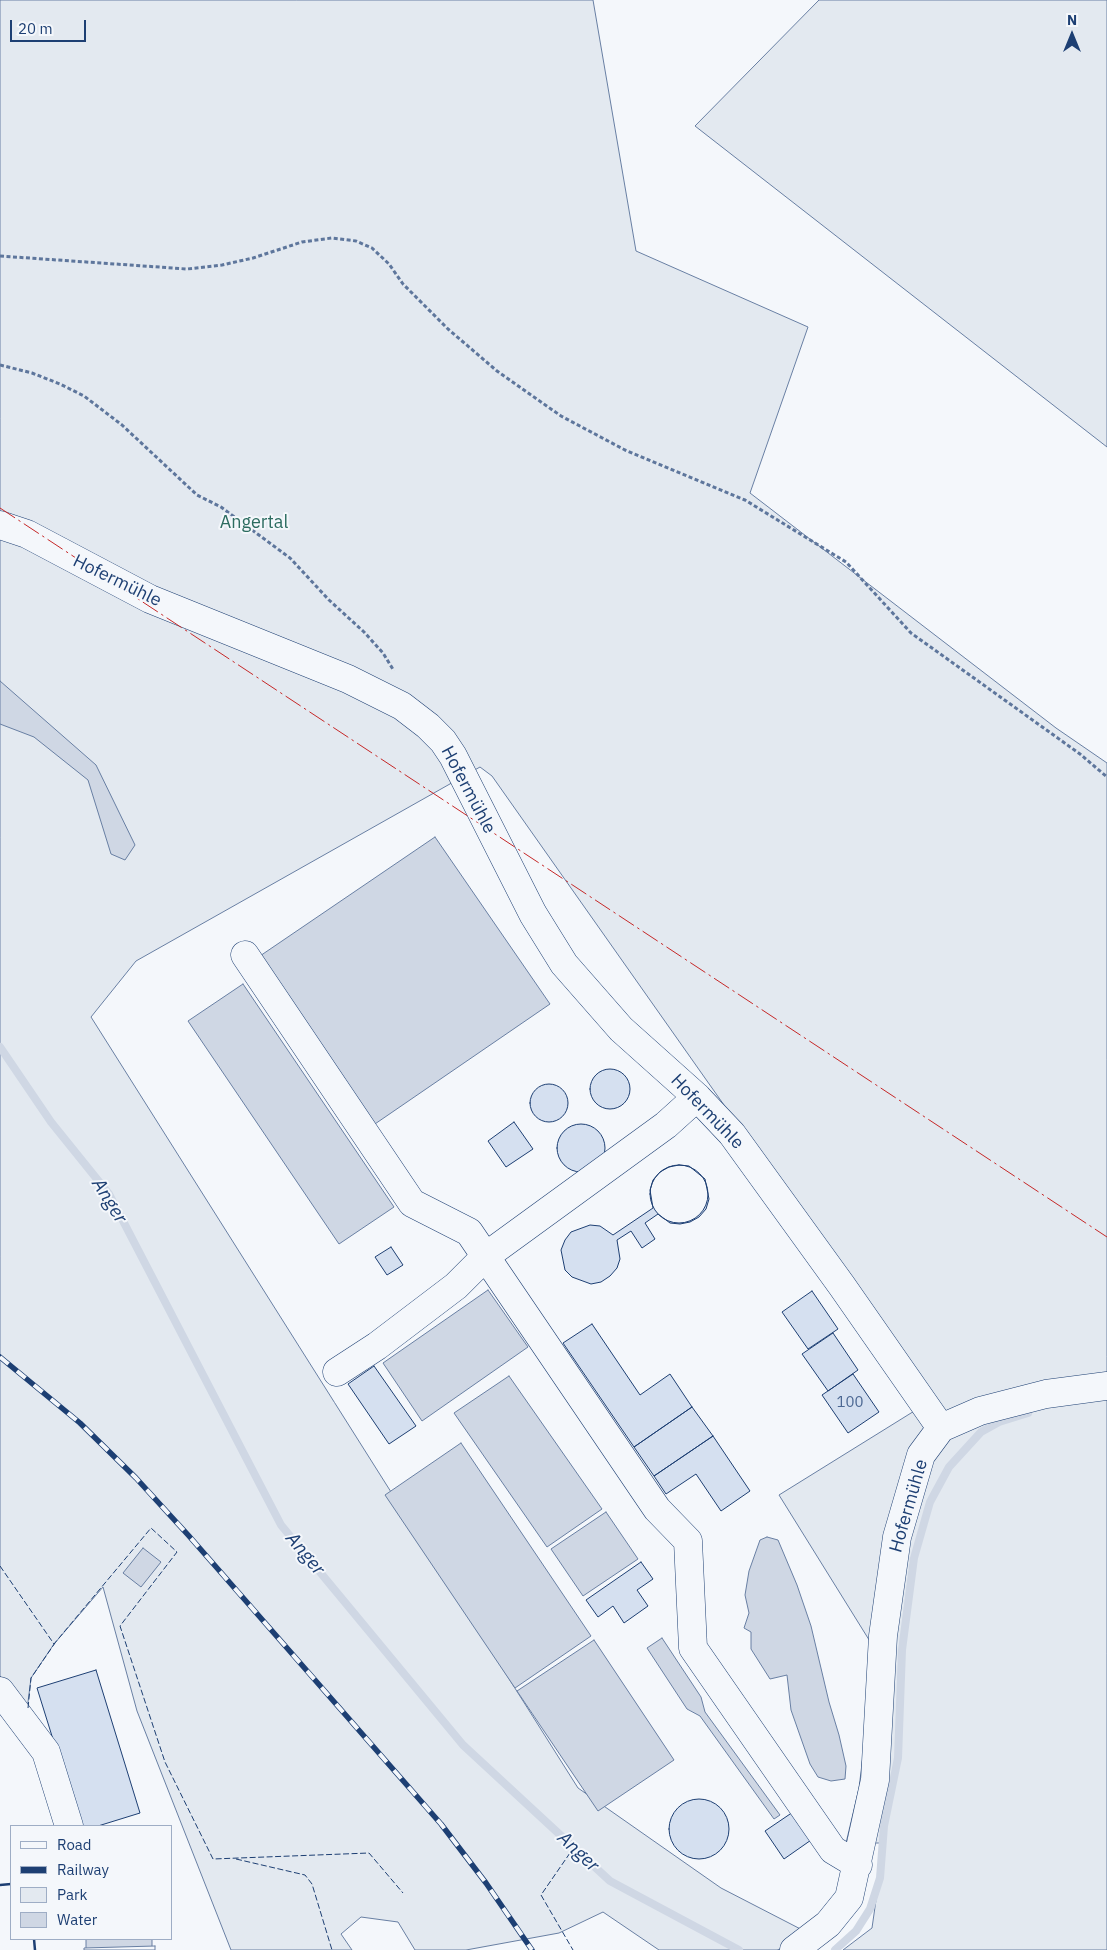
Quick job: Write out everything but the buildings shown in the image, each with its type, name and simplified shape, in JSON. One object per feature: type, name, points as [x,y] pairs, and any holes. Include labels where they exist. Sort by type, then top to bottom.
[{"type":"street","name":"Hofermühle","points":[[0,525],[27,534],[150,599],[348,680],[402,706],[428,726],[443,741],[453,756],[533,914],[564,964],[621,1029],[697,1097],[732,1134],[842,1286],[941,1428],[921,1455],[897,1537],[883,1636],[875,1780],[858,1865],[849,1898],[828,1924],[794,1950]]},
{"type":"street","points":[[245,955],[412,1203],[469,1232],[657,1509],[688,1541],[694,1648],[833,1850],[858,1865]]},
{"type":"street","points":[[337,1372],[376,1346],[456,1286],[486,1256],[666,1125],[697,1097]]},
{"type":"street","points":[[941,1428],[980,1411],[1046,1394],[1107,1386]]},
{"type":"street","points":[[0,1691],[46,1752],[69,1825]]},
{"type":"path","points":[[0,256],[187,269],[222,265],[254,258],[302,242],[332,238],[356,241],[372,248],[389,264],[409,290],[448,329],[497,372],[561,416],[625,450],[744,500],[846,562],[911,633],[1080,754],[1107,777]]},
{"type":"path","points":[[0,365],[32,373],[84,396],[122,424],[196,494],[221,507],[290,558],[383,653],[392,667],[401,691],[402,706]]},
{"type":"green space","name":"Angertal","points":[[0,0],[593,0],[636,251],[808,327],[750,493],[1056,728],[1107,763],[1107,1950],[843,1950],[872,1928],[883,1851],[883,1843],[846,1843],[859,1788],[867,1723],[871,1643],[779,1495],[932,1400],[492,776],[480,767],[136,961],[91,1017],[578,1788],[721,1888],[816,1937],[777,1950],[659,1950],[603,1912],[559,1933],[466,1950],[415,1950],[398,1922],[361,1917],[341,1934],[352,1950],[231,1950],[137,1711],[103,1587],[54,1644],[31,1678],[27,1710],[0,1676]]},
{"type":"green space","points":[[819,0],[1107,0],[1107,447],[695,126]]},
{"type":"water","points":[[0,681],[96,765],[135,845],[125,860],[111,854],[88,780],[34,737],[0,724]]},
{"type":"water","points":[[435,837],[550,1004],[372,1126],[257,958]]},
{"type":"water","points":[[243,984],[394,1207],[339,1244],[188,1021]]},
{"type":"water","points":[[488,1290],[528,1347],[422,1421],[383,1363]]},
{"type":"water","points":[[509,1376],[602,1509],[547,1547],[454,1413]]},
{"type":"water","points":[[461,1443],[591,1636],[515,1688],[385,1495]]},
{"type":"water","points":[[606,1512],[638,1559],[583,1596],[551,1549]]},
{"type":"water","points":[[767,1537],[778,1540],[797,1585],[811,1626],[846,1766],[845,1779],[831,1781],[818,1777],[810,1764],[791,1710],[787,1675],[770,1679],[751,1649],[751,1632],[744,1628],[749,1613],[745,1595],[749,1571],[760,1540]]},
{"type":"water","points":[[143,1548],[161,1562],[141,1587],[123,1573]]},
{"type":"water","points":[[662,1638],[701,1697],[705,1712],[780,1815],[774,1819],[700,1716],[687,1709],[647,1648]]},
{"type":"water","points":[[594,1640],[674,1760],[598,1811],[517,1691]]},
{"type":"water","points":[[86,1940],[152,1940],[152,1950],[86,1950]]},
{"type":"pier","points":[[155,1946],[155,1950],[84,1950],[84,1948]]},
{"type":"waterway","name":"Anger","points":[[0,1047],[51,1122],[109,1194],[281,1525],[463,1745],[610,1881],[739,1950]]},
{"type":"waterway","points":[[835,1950],[856,1931],[870,1909],[880,1878],[884,1826],[898,1758],[902,1650],[914,1558],[930,1502],[949,1467],[981,1432],[999,1422],[1028,1413]]},
{"type":"railway","points":[[0,1357],[80,1423],[136,1478],[189,1536],[441,1824],[486,1883],[532,1950]]},
{"type":"fence","points":[[0,1566],[54,1644],[151,1528],[177,1552],[120,1626],[165,1762],[213,1859],[369,1853],[403,1893]]},
{"type":"fence","points":[[28,1708],[31,1678],[55,1643]]},
{"type":"fence","points":[[570,1853],[541,1895],[573,1950]]},
{"type":"fence","points":[[236,1859],[305,1875],[312,1884],[332,1950]]},
{"type":"wall","points":[[0,1885],[10,1884]]},
{"type":"wall","points":[[34,1940],[35,1950]]},
{"type":"power","points":[[0,508],[1107,1237]]}]
